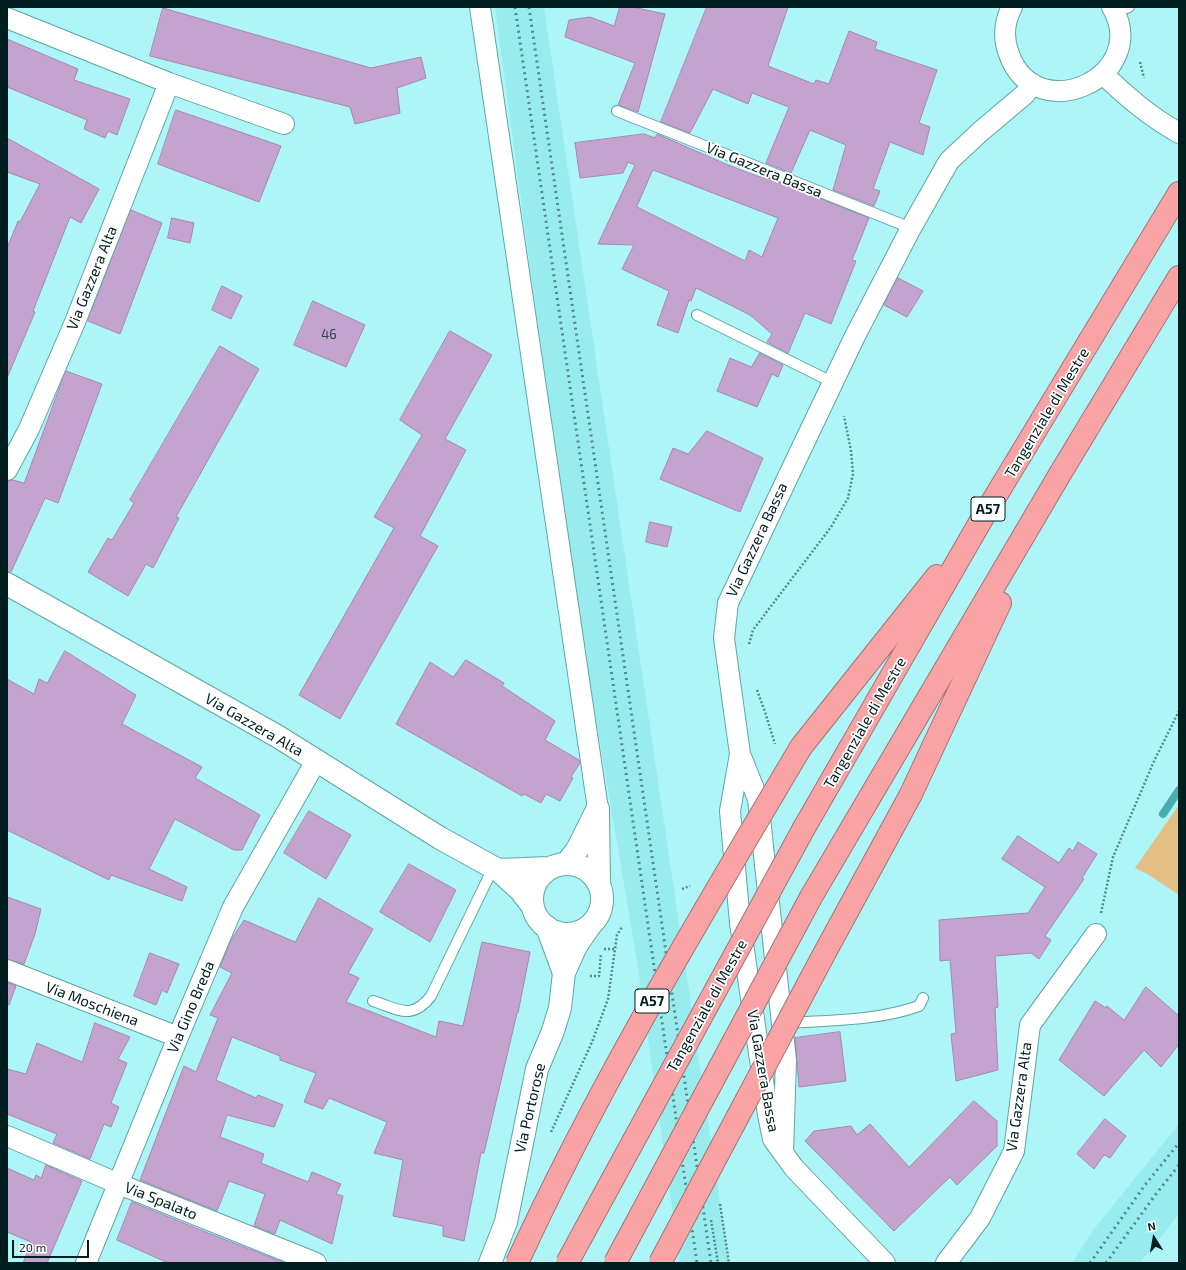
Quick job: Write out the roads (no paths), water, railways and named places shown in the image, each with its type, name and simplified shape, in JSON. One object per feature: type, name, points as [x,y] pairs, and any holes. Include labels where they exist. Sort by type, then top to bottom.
[{"type":"highway","name":"Tangenziale di Mestre","points":[[567,1263],[804,828],[984,517],[1179,193]]},
{"type":"highway","points":[[615,1263],[811,897],[1060,474],[1179,277]]},
{"type":"highway","points":[[660,1263],[911,794],[1060,474]]},
{"type":"highway","name":"A57","points":[[517,1263],[579,1134],[628,1042],[801,747],[984,517]]},
{"type":"street","points":[[480,7],[598,809],[599,884],[602,903],[600,912],[589,927],[575,933],[560,934],[546,928],[535,915],[532,892],[538,878],[557,866],[577,850],[598,809]]},
{"type":"street","points":[[1012,7],[1006,24],[1006,47],[1016,68],[1033,84],[1045,89],[1070,91],[1088,85],[1103,74],[1110,66],[1118,45],[1119,9]]},
{"type":"street","points":[[7,18],[169,83],[284,124]]},
{"type":"street","points":[[1103,74],[1120,92],[1157,121],[1179,133]]},
{"type":"street","name":"Via Gazzera Alta","points":[[7,470],[29,429],[68,336],[169,83]]},
{"type":"street","name":"Via Gazzera Bassa","points":[[782,1153],[786,1060],[758,799],[740,754],[724,638],[728,603],[832,382],[911,228],[949,161],[980,132],[1025,94],[1033,84]]},
{"type":"street","name":"Via Gazzera Alta","points":[[7,584],[270,732],[440,838],[495,869],[521,891],[533,906]]},
{"type":"street","name":"Via Gazzera Bassa","points":[[740,754],[730,811],[740,924],[768,1115],[773,1139],[782,1153]]},
{"type":"street","name":"Via Gino Breda","points":[[86,1263],[178,1037],[233,907],[316,761]]},
{"type":"street","points":[[495,869],[576,865],[586,869],[594,875],[599,884]]},
{"type":"street","name":"Via Portorose","points":[[490,1263],[506,1222],[538,1069],[553,1031],[560,1008],[564,973],[576,946],[589,927]]},
{"type":"street","name":"Via Portorose","points":[[546,928],[564,973]]},
{"type":"street","name":"Via Gazzera Alta","points":[[946,1263],[980,1218],[1014,1150],[1030,1025],[1096,934]]},
{"type":"street","name":"Via Moschiena","points":[[7,970],[178,1037]]},
{"type":"street","name":"Via Spalato","points":[[7,1136],[119,1184],[316,1263]]},
{"type":"street","points":[[782,1153],[794,1168],[885,1263]]},
{"type":"street","points":[[506,1222],[523,1263]]},
{"type":"lane","name":"Via Gazzera Bassa","points":[[617,111],[911,228]]},
{"type":"lane","points":[[697,315],[832,382]]},
{"type":"lane","points":[[373,1001],[411,1012],[423,1007],[431,996],[495,869]]},
{"type":"lane","points":[[782,1024],[874,1018],[899,1013],[919,1006],[923,998]]},
{"type":"waterway","points":[[1163,814],[1179,790]]},
{"type":"railway","points":[[515,7],[697,1263]]},
{"type":"railway","points":[[529,7],[711,1263]]},
{"type":"railway","points":[[1090,1263],[1145,1185],[1179,1143]]},
{"type":"railway","points":[[1106,1263],[1179,1165]]}]
